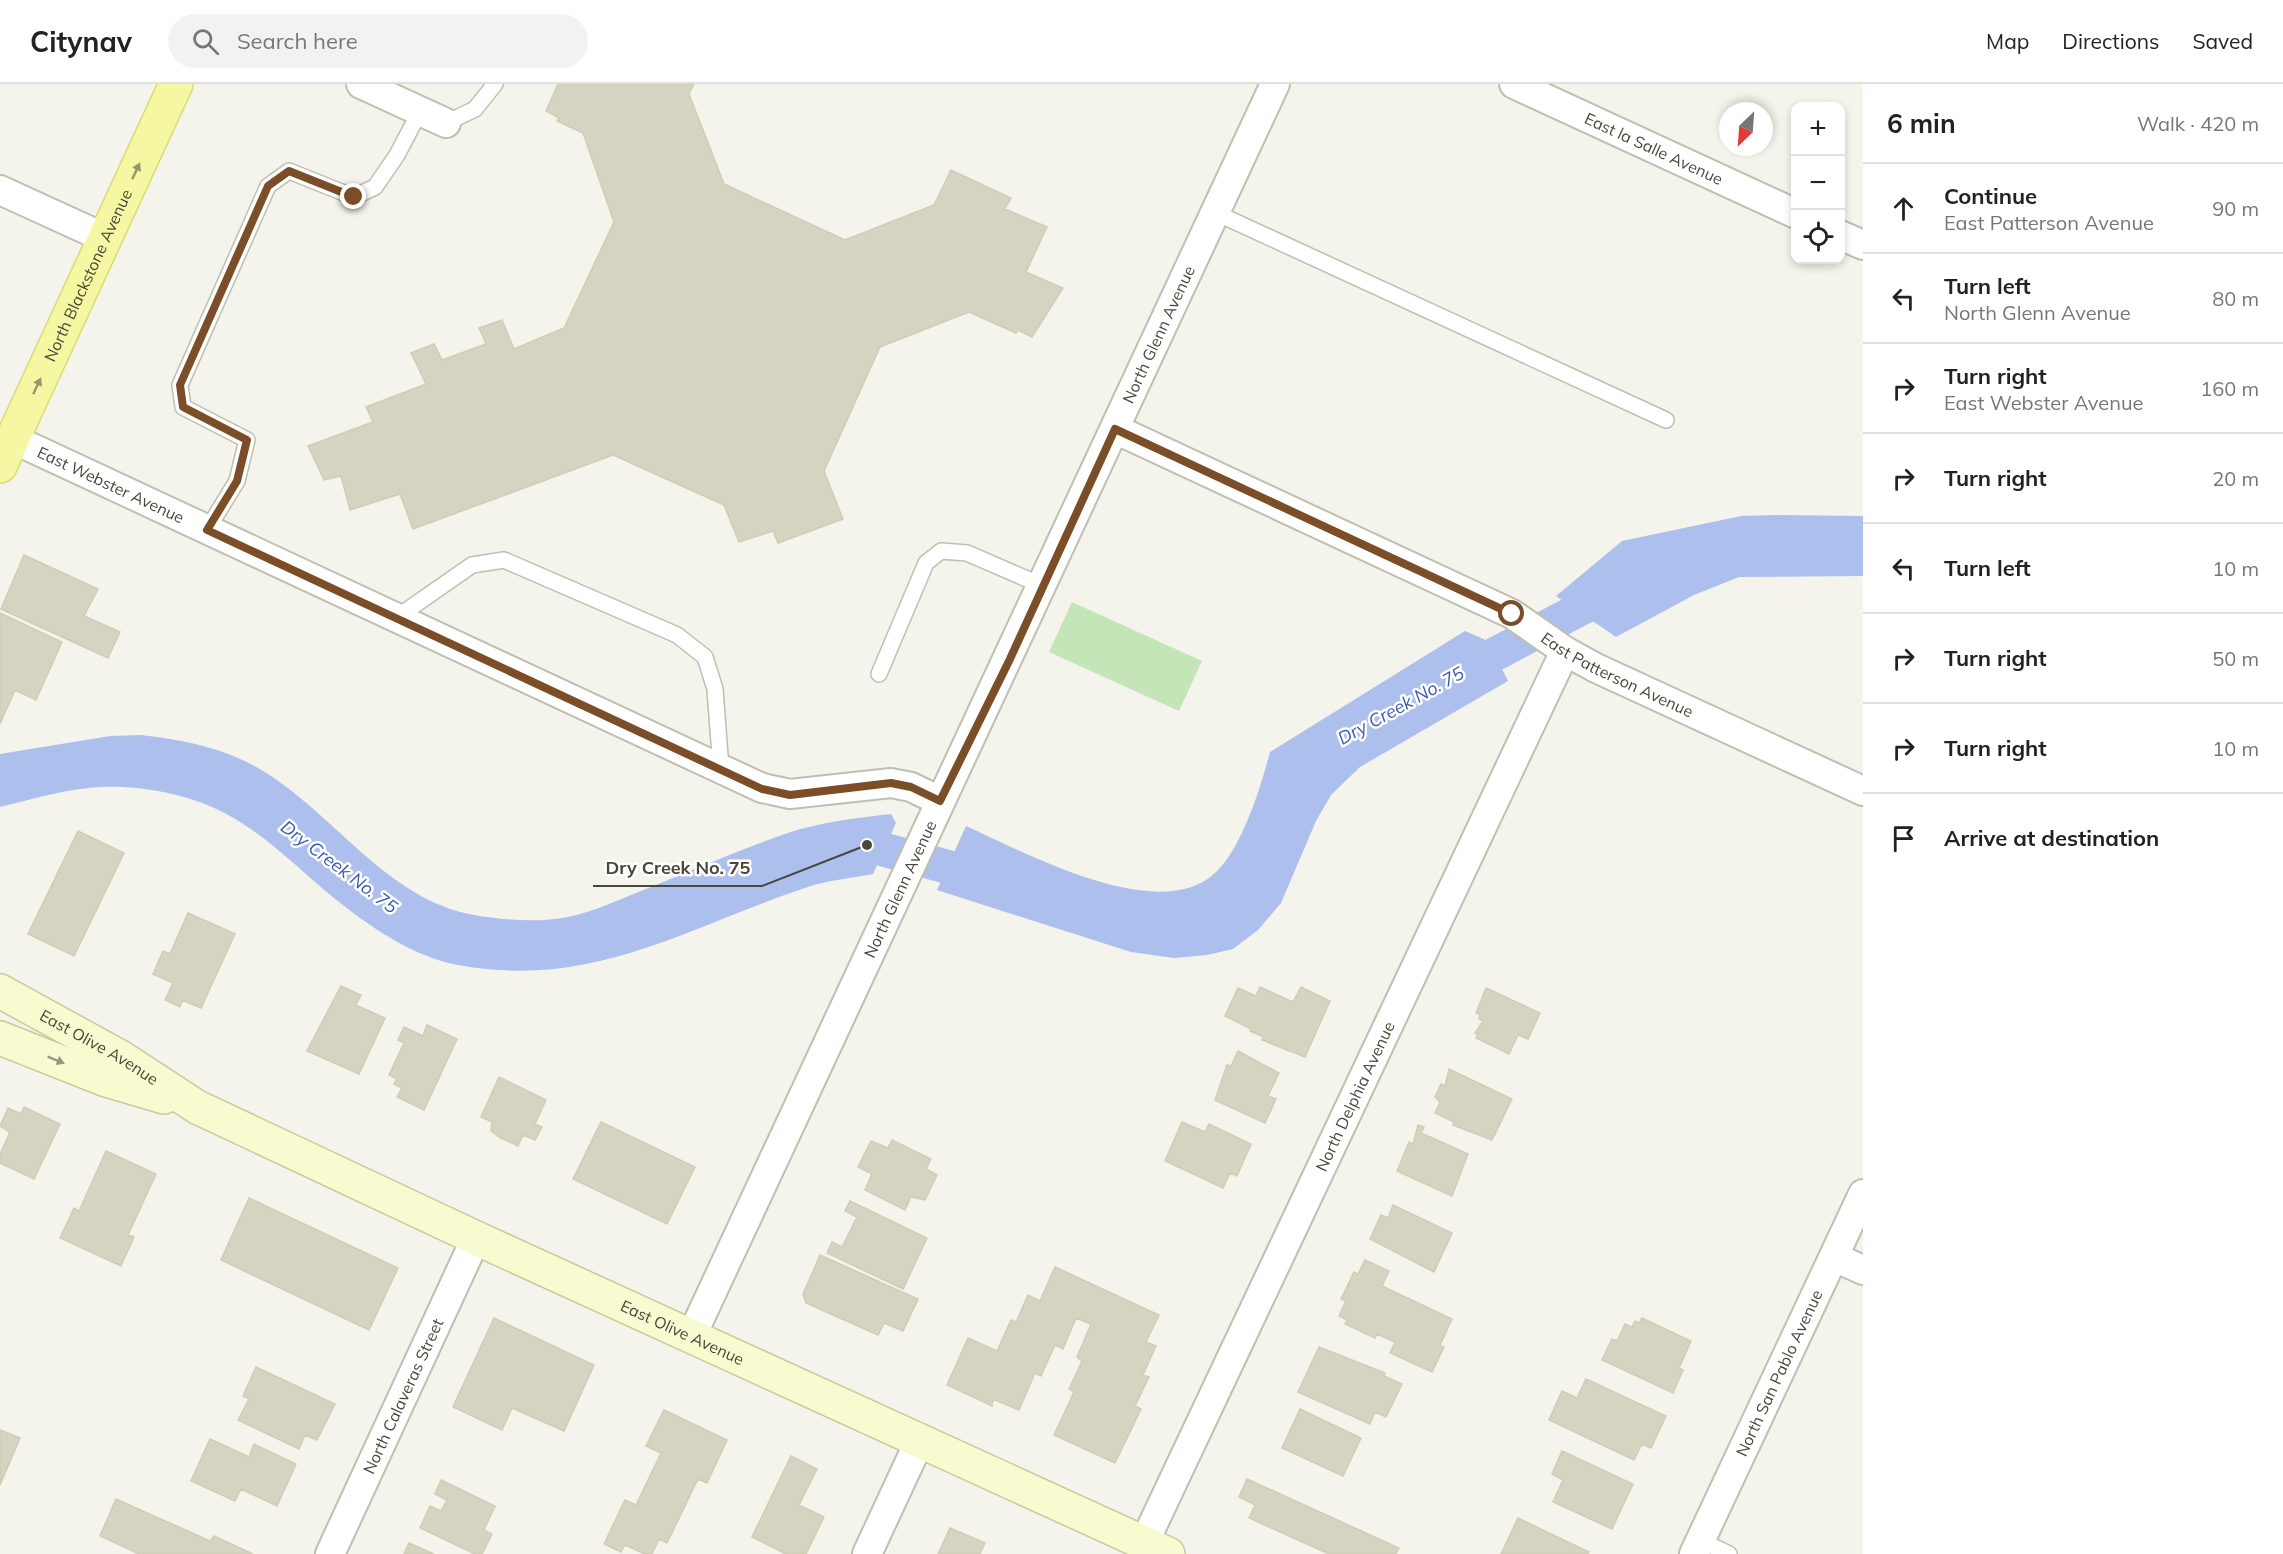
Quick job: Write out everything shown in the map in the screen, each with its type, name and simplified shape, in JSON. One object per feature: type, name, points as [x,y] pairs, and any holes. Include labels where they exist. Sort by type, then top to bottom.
[{"type":"main road","name":"North Blackstone Avenue","points":[[6,453],[176,84]]},
{"type":"main road","name":"East Olive Avenue","points":[[0,991],[122,1058],[197,1107],[476,1238],[1156,1549]]},
{"type":"main road","name":"East Olive Avenue","points":[[0,1038],[106,1080],[197,1107]]},
{"type":"street","points":[[361,84],[446,123]]},
{"type":"street","name":"North Glenn Avenue","points":[[692,1335],[1275,84]]},
{"type":"street","name":"East la Salle Avenue","points":[[1514,84],[1791,212]]},
{"type":"street","points":[[0,190],[105,238]]},
{"type":"street","points":[[1845,237],[1863,245]]},
{"type":"street","name":"East Patterson Avenue","points":[[1115,429],[1527,623],[1562,649],[1596,668],[1863,791]]},
{"type":"street","name":"East Webster Avenue","points":[[6,453],[207,530],[762,789],[790,795],[891,783],[911,787],[940,801]]},
{"type":"street","name":"North Delphia Avenue","points":[[1156,1549],[1562,649]]},
{"type":"street","name":"North San Pablo Avenue","points":[[1697,1547],[1863,1194]]},
{"type":"street","name":"North Calaveras Street","points":[[330,1554],[476,1238]]},
{"type":"street","points":[[1834,1257],[1863,1270]]},
{"type":"street","points":[[867,1554],[920,1440]]},
{"type":"lane","points":[[446,123],[475,109],[495,84]]},
{"type":"lane","points":[[207,530],[237,481],[247,440],[183,407],[180,385],[268,186],[289,171],[354,197],[375,187],[397,155],[420,111]]},
{"type":"lane","points":[[1214,212],[1666,420]]},
{"type":"lane","points":[[879,674],[926,563],[941,551],[967,553],[1043,586]]},
{"type":"lane","points":[[396,618],[472,565],[504,560],[677,635],[705,657],[715,689],[721,769]]},
{"type":"lane","points":[[1697,1547],[1729,1554]]},
{"type":"green space","points":[[1072,602],[1202,661],[1179,711],[1049,652]]},
{"type":"water","points":[[1741,516],[1863,516],[1863,576],[1739,577],[1694,595],[1616,637],[1556,596],[1622,541]]},
{"type":"water","points":[[1465,631],[1488,641],[1508,681],[1360,767],[1331,795],[1316,821],[1281,903],[1258,930],[1233,949],[1207,955],[1174,958],[1131,952],[937,890],[966,826],[1022,852],[1092,879],[1128,888],[1161,892],[1192,887],[1216,872],[1234,848],[1256,799],[1270,752]]},
{"type":"water","points":[[141,735],[172,739],[216,750],[258,768],[311,807],[386,873],[413,891],[442,906],[474,915],[497,918],[545,920],[587,912],[749,847],[811,826],[891,814],[896,823],[873,874],[808,887],[680,936],[596,962],[553,969],[507,970],[458,965],[425,955],[392,939],[334,898],[244,824],[197,801],[142,789],[105,787],[66,791],[0,807],[0,754],[110,736]]},
{"type":"building","points":[[558,84],[694,84],[689,94],[724,184],[845,240],[934,205],[951,170],[1011,198],[1005,209],[1047,227],[1026,272],[1063,288],[1032,337],[1018,330],[1016,333],[969,312],[880,347],[824,471],[843,519],[778,543],[773,531],[739,542],[724,505],[613,455],[413,529],[400,494],[350,510],[341,476],[324,480],[308,446],[373,422],[366,407],[426,384],[411,353],[434,344],[442,360],[486,344],[479,328],[502,320],[514,349],[564,328],[614,222],[583,133],[557,121],[559,118],[546,111]]},
{"type":"building","points":[[24,555],[98,589],[84,616],[120,632],[108,658],[1,609]]},
{"type":"building","points":[[0,613],[62,642],[36,700],[15,690],[0,724]]},
{"type":"building","points":[[78,831],[124,853],[74,956],[28,934]]},
{"type":"building","points":[[188,913],[235,934],[201,1008],[182,1000],[180,1007],[165,1000],[173,983],[153,974],[163,951],[170,954]]},
{"type":"building","points":[[341,986],[361,995],[356,1005],[385,1018],[359,1074],[307,1051]]},
{"type":"building","points":[[1260,987],[1293,1002],[1301,987],[1330,1001],[1305,1057],[1262,1040],[1264,1037],[1225,1016],[1238,988],[1256,996]]},
{"type":"building","points":[[1486,988],[1540,1013],[1528,1039],[1518,1035],[1509,1054],[1476,1038],[1478,1034],[1475,1033],[1483,1021],[1476,1013]]},
{"type":"building","points":[[427,1025],[457,1039],[424,1110],[397,1097],[402,1088],[394,1084],[397,1079],[389,1075],[404,1043],[398,1040],[404,1027],[423,1036]]},
{"type":"building","points":[[1238,1051],[1279,1073],[1268,1096],[1276,1099],[1265,1123],[1215,1100],[1227,1065],[1231,1066]]},
{"type":"building","points":[[1449,1069],[1512,1099],[1492,1140],[1453,1125],[1454,1122],[1435,1113],[1440,1102],[1435,1097],[1441,1084],[1445,1086]]},
{"type":"building","points":[[499,1077],[546,1100],[535,1124],[542,1127],[535,1140],[523,1135],[518,1146],[491,1131],[492,1122],[481,1117]]},
{"type":"building","points":[[24,1107],[60,1124],[34,1179],[0,1163],[0,1154],[10,1132],[0,1126],[8,1108],[21,1114]]},
{"type":"building","points":[[601,1122],[695,1167],[667,1224],[573,1179]]},
{"type":"building","points":[[1182,1122],[1205,1132],[1209,1124],[1251,1144],[1237,1176],[1230,1173],[1223,1188],[1165,1161]]},
{"type":"building","points":[[1418,1125],[1424,1127],[1421,1133],[1468,1154],[1452,1196],[1397,1171],[1409,1142],[1413,1144]]},
{"type":"building","points":[[892,1140],[931,1159],[926,1169],[937,1175],[925,1200],[911,1197],[905,1210],[865,1190],[872,1174],[858,1167],[871,1141],[888,1148]]},
{"type":"building","points":[[106,1151],[156,1174],[128,1235],[134,1237],[121,1266],[60,1238],[74,1208],[79,1211]]},
{"type":"building","points":[[249,1198],[398,1268],[369,1330],[221,1260]]},
{"type":"building","points":[[850,1201],[927,1238],[903,1289],[827,1253],[832,1242],[842,1247],[857,1217],[845,1211]]},
{"type":"building","points":[[1393,1205],[1452,1233],[1434,1272],[1370,1239],[1381,1215],[1388,1218]]},
{"type":"building","points":[[820,1255],[918,1299],[903,1331],[884,1323],[878,1335],[806,1303],[803,1294]]},
{"type":"building","points":[[1365,1260],[1389,1271],[1382,1286],[1452,1319],[1440,1345],[1444,1347],[1432,1372],[1390,1353],[1395,1342],[1377,1334],[1375,1338],[1345,1324],[1347,1320],[1339,1316],[1346,1301],[1341,1299],[1354,1272],[1358,1274]]},
{"type":"building","points":[[1055,1267],[1159,1315],[1146,1342],[1156,1346],[1143,1375],[1149,1377],[1135,1406],[1141,1409],[1115,1463],[1054,1435],[1074,1392],[1069,1389],[1082,1361],[1077,1357],[1091,1324],[1076,1318],[1063,1349],[1055,1345],[1041,1376],[1035,1373],[1019,1410],[993,1399],[992,1406],[947,1385],[968,1338],[997,1351],[1011,1320],[1016,1322],[1028,1295],[1040,1301]]},
{"type":"building","points":[[494,1318],[594,1365],[564,1431],[512,1408],[502,1430],[453,1407]]},
{"type":"building","points":[[1642,1318],[1691,1341],[1679,1368],[1683,1370],[1673,1393],[1602,1360],[1612,1339],[1617,1341],[1625,1324],[1632,1327],[1635,1321],[1639,1323]]},
{"type":"building","points":[[1319,1347],[1385,1373],[1384,1376],[1402,1384],[1386,1417],[1375,1412],[1370,1424],[1298,1392]]},
{"type":"building","points":[[256,1367],[335,1404],[317,1440],[305,1435],[299,1449],[238,1420],[249,1399],[243,1396]]},
{"type":"building","points":[[1586,1379],[1666,1416],[1651,1448],[1642,1444],[1634,1460],[1549,1420],[1562,1391],[1577,1398]]},
{"type":"building","points":[[1300,1409],[1361,1438],[1343,1476],[1282,1448]]},
{"type":"building","points":[[664,1410],[727,1440],[707,1483],[698,1479],[667,1543],[659,1539],[652,1554],[645,1554],[625,1545],[621,1552],[604,1544],[625,1500],[636,1505],[661,1453],[646,1446]]},
{"type":"building","points":[[0,1430],[20,1438],[0,1485]]},
{"type":"building","points":[[210,1439],[249,1457],[254,1444],[296,1464],[277,1506],[241,1489],[235,1501],[191,1481]]},
{"type":"building","points":[[1562,1451],[1633,1484],[1612,1529],[1553,1502],[1563,1480],[1552,1474]]},
{"type":"building","points":[[791,1456],[817,1469],[799,1505],[824,1517],[806,1554],[786,1554],[752,1537]]},
{"type":"building","points":[[1247,1479],[1399,1548],[1396,1554],[1329,1554],[1249,1518],[1255,1505],[1239,1497]]},
{"type":"building","points":[[441,1480],[495,1506],[484,1530],[492,1534],[482,1554],[475,1554],[420,1528],[430,1506],[441,1511],[447,1500],[435,1494]]},
{"type":"building","points":[[116,1499],[210,1541],[214,1536],[253,1554],[139,1554],[100,1536]]},
{"type":"building","points":[[1518,1518],[1589,1552],[1588,1554],[1501,1554]]},
{"type":"building","points":[[950,1528],[985,1543],[980,1554],[938,1554]]},
{"type":"building","points":[[409,1543],[434,1554],[404,1554]]},
{"type":"waterway","name":"Dry Creek No. 75","points":[[1452,677],[1582,608],[1621,591]]},
{"type":"waterway","name":"Dry Creek No. 75","points":[[837,849],[867,845],[992,879]]},
{"type":"place","name":"Dry Creek No. 75","points":[[867,845]]},
{"type":"route","points":[[354,197],[289,171],[268,186],[180,385],[183,407],[247,440],[237,481],[207,530],[762,789],[790,795],[891,783],[911,787],[940,801],[1010,659],[1115,429],[1512,614]]}]
